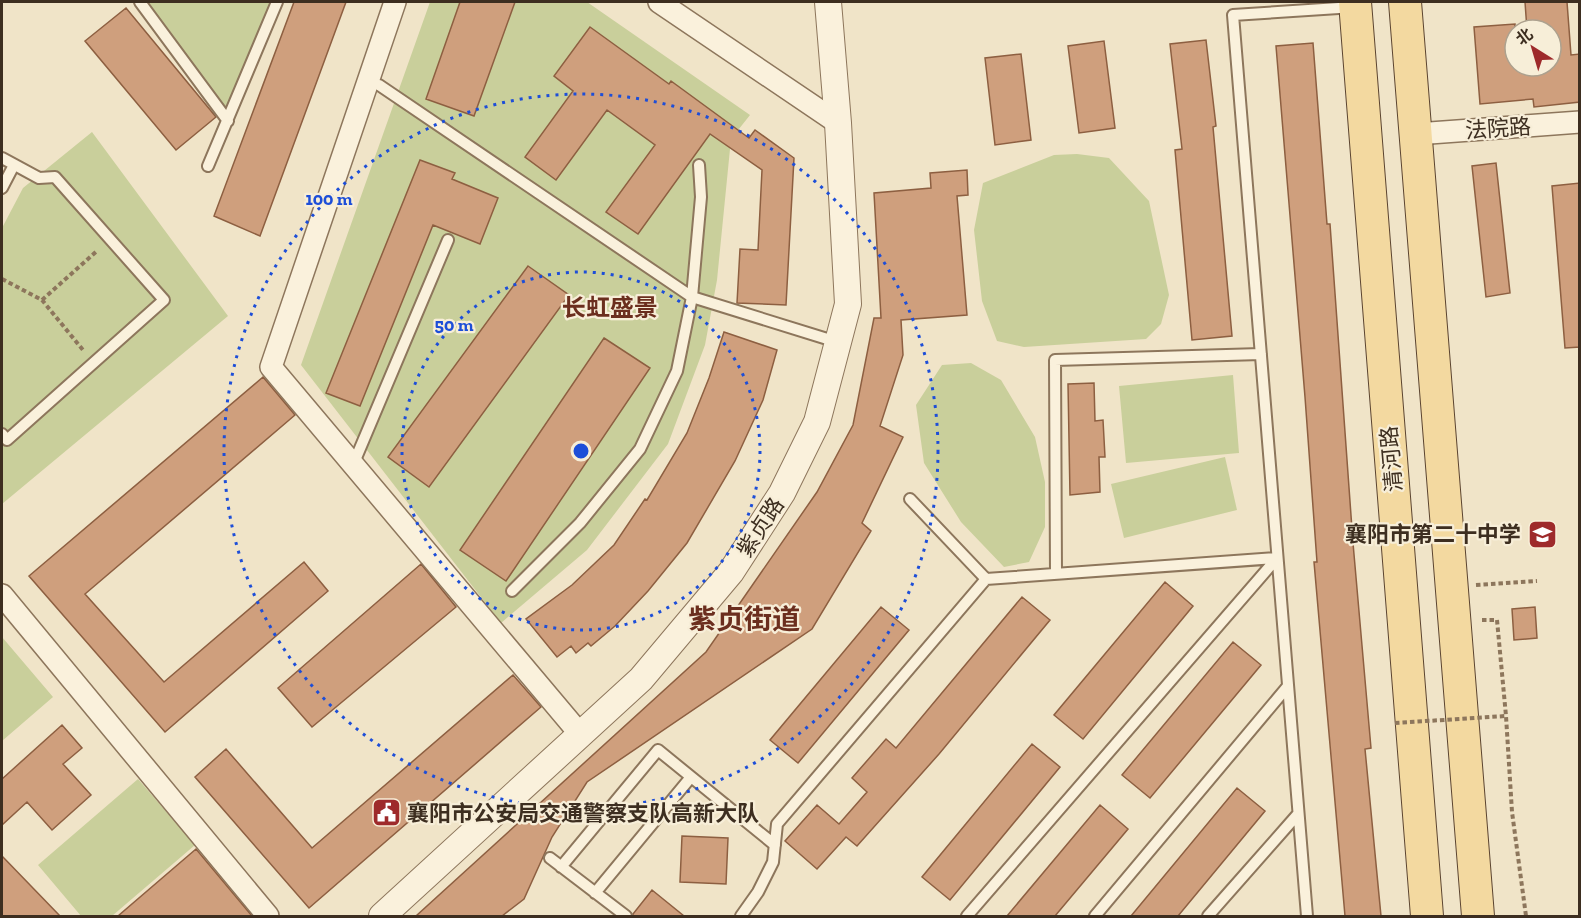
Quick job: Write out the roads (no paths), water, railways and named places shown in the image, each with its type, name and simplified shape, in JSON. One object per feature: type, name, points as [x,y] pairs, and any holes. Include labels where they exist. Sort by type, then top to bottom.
[{"type":"main road","points":[[1405,2],[1478,916]]},
{"type":"main road","name":"清河路","points":[[1355,4],[1427,916]]},
{"type":"street","points":[[395,2],[271,367],[580,734]]},
{"type":"street","points":[[659,2],[838,123]]},
{"type":"street","name":"紫贞路","points":[[382,916],[641,679],[730,572],[782,493],[817,422],[848,304],[838,123],[828,2]]},
{"type":"street","name":"法院路","points":[[1416,134],[1580,122]]},
{"type":"street","points":[[2,595],[268,916]]},
{"type":"lane","points":[[140,2],[228,121]]},
{"type":"lane","points":[[208,166],[277,2]]},
{"type":"lane","points":[[1307,916],[1233,15],[1355,4]]},
{"type":"lane","points":[[379,85],[692,297],[838,342]]},
{"type":"lane","points":[[2,158],[39,178],[55,177],[164,300],[7,440],[2,434]]},
{"type":"lane","points":[[2,188],[14,165]]},
{"type":"lane","points":[[512,591],[580,523],[640,449],[677,371],[692,297],[701,197],[699,165]]},
{"type":"lane","points":[[353,465],[448,240]]},
{"type":"lane","points":[[1056,574],[1055,360],[1261,354]]},
{"type":"lane","points":[[910,499],[986,579]]},
{"type":"lane","points":[[741,916],[758,892],[773,862],[777,824],[986,579],[1277,558]]},
{"type":"lane","points":[[967,916],[1277,558]]},
{"type":"lane","points":[[1095,916],[1288,686]]},
{"type":"lane","points":[[561,867],[658,750],[774,845]]},
{"type":"lane","points":[[595,893],[691,777]]},
{"type":"lane","points":[[1208,916],[1298,814]]},
{"type":"lane","points":[[550,858],[626,916]]},
{"type":"place","name":"襄阳市第二十中学","points":[[1542,534]]},
{"type":"place","name":"襄阳市公安局交通警察支队高新大队","points":[[386,813]]},
{"type":"district","name":"长虹盛景","points":[[610,308]]},
{"type":"district","name":"紫贞街道","points":[[744,619]]}]
